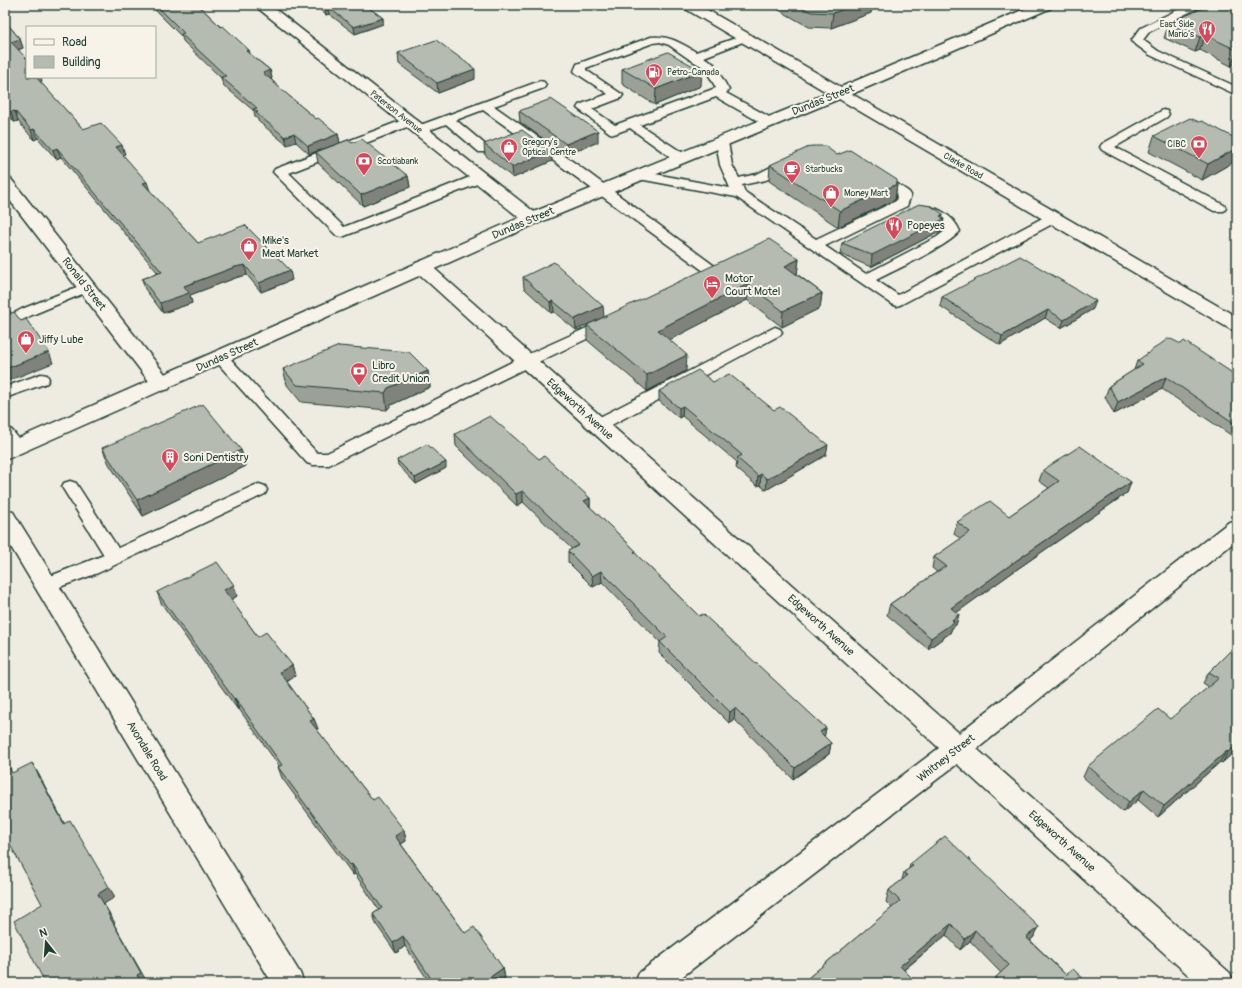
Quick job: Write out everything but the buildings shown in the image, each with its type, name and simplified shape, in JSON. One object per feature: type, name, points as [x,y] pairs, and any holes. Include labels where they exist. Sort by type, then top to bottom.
[{"type":"street","name":"Paterson Avenue","points":[[261,5],[532,218]]},
{"type":"street","name":"Clarke Road","points":[[689,5],[839,94],[1237,325]]},
{"type":"street","name":"Dundas Street","points":[[10,451],[532,218],[839,94],[1046,5]]},
{"type":"street","name":"Ronald Street","points":[[5,183],[162,384]]},
{"type":"street","name":"Edgeworth Avenue","points":[[422,267],[1219,983]]},
{"type":"street","name":"Avondale Road","points":[[5,518],[289,983]]},
{"type":"street","name":"Whitney Street","points":[[650,983],[959,748],[1237,528]]},
{"type":"lane","points":[[1196,5],[1145,30],[1137,41],[1154,53],[1237,91]]},
{"type":"lane","points":[[1232,5],[1237,7]]},
{"type":"lane","points":[[693,57],[744,38]]},
{"type":"lane","points":[[661,39],[673,43],[693,57],[710,66],[722,90],[716,92],[614,130],[583,108],[617,95],[580,70],[581,66],[650,40],[661,39]]},
{"type":"lane","points":[[480,178],[342,233],[280,172],[414,126],[448,120],[540,85]]},
{"type":"lane","points":[[716,92],[770,122]]},
{"type":"lane","points":[[485,106],[715,273],[687,286]]},
{"type":"lane","points":[[1164,114],[1106,148],[1219,208]]},
{"type":"lane","points":[[448,120],[483,149]]},
{"type":"lane","points":[[630,123],[681,158]]},
{"type":"lane","points":[[722,142],[726,165],[737,188],[815,245],[897,301],[1053,218]]},
{"type":"lane","points":[[639,175],[701,186],[737,188],[803,157]]},
{"type":"lane","points":[[815,245],[902,203],[904,195],[866,169]]},
{"type":"lane","points":[[827,253],[915,209],[931,211],[941,216],[950,224],[953,230],[942,240],[865,280]]},
{"type":"lane","points":[[5,324],[27,312],[87,287]]},
{"type":"lane","points":[[221,358],[313,459],[329,459],[527,361],[624,315]]},
{"type":"lane","points":[[598,425],[775,332]]},
{"type":"lane","points":[[9,388],[41,379]]},
{"type":"lane","points":[[5,432],[10,451]]},
{"type":"lane","points":[[70,487],[115,557]]},
{"type":"lane","points":[[46,585],[92,568],[259,490]]},
{"type":"place","name":"East Side Mario's","points":[[1207,44]]},
{"type":"place","name":"Petro-Canada","points":[[654,87]]},
{"type":"place","name":"CIBC","points":[[1199,159]]},
{"type":"place","name":"Gregory's Optical Centre","points":[[509,162]]},
{"type":"place","name":"Scotiabank","points":[[364,176]]},
{"type":"place","name":"Starbucks","points":[[792,184]]},
{"type":"place","name":"Money Mart","points":[[831,208]]},
{"type":"place","name":"Popeyes","points":[[894,240]]},
{"type":"place","name":"Mike's Meat Market","points":[[249,261]]},
{"type":"place","name":"Motor Court Motel","points":[[712,299]]},
{"type":"place","name":"Jiffy Lube","points":[[26,354]]},
{"type":"place","name":"Libro Credit Union","points":[[359,386]]},
{"type":"place","name":"Soni Dentistry","points":[[170,472]]}]
